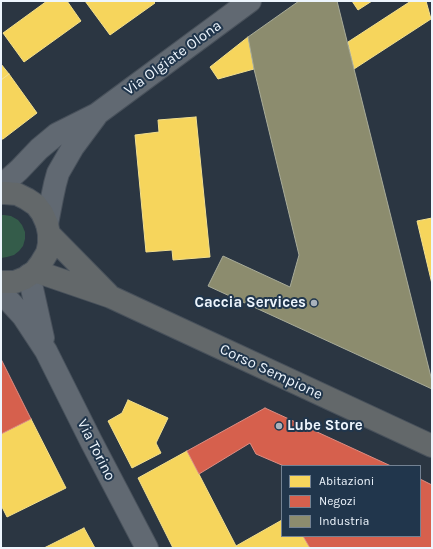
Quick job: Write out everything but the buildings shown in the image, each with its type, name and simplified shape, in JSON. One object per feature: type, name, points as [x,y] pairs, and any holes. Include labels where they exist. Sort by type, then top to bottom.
[{"type":"main road","name":"Corso Sempione","points":[[1,194],[17,194],[36,206],[42,213],[48,229],[111,297]]},
{"type":"main road","points":[[1,282],[15,282],[25,278],[41,263],[47,253],[49,244],[48,229]]},
{"type":"main road","name":"Corso Sempione","points":[[32,273],[111,297],[432,446]]},
{"type":"street","name":"Via Olgiate Olona","points":[[1,186],[39,149],[57,134],[97,114],[250,1]]},
{"type":"street","name":"Via Olgiate Olona","points":[[48,229],[52,198],[58,174],[73,147],[97,114]]},
{"type":"street","name":"Via Torino","points":[[32,273],[46,351]]},
{"type":"street","name":"Via Torino","points":[[1,292],[23,316],[46,351],[147,548]]},
{"type":"green space","points":[[1,215],[11,216],[18,220],[25,232],[25,239],[23,246],[14,255],[1,258]]},
{"type":"place","name":"Caccia Services","points":[[314,303]]},
{"type":"place","name":"Lube Store","points":[[279,426]]}]
